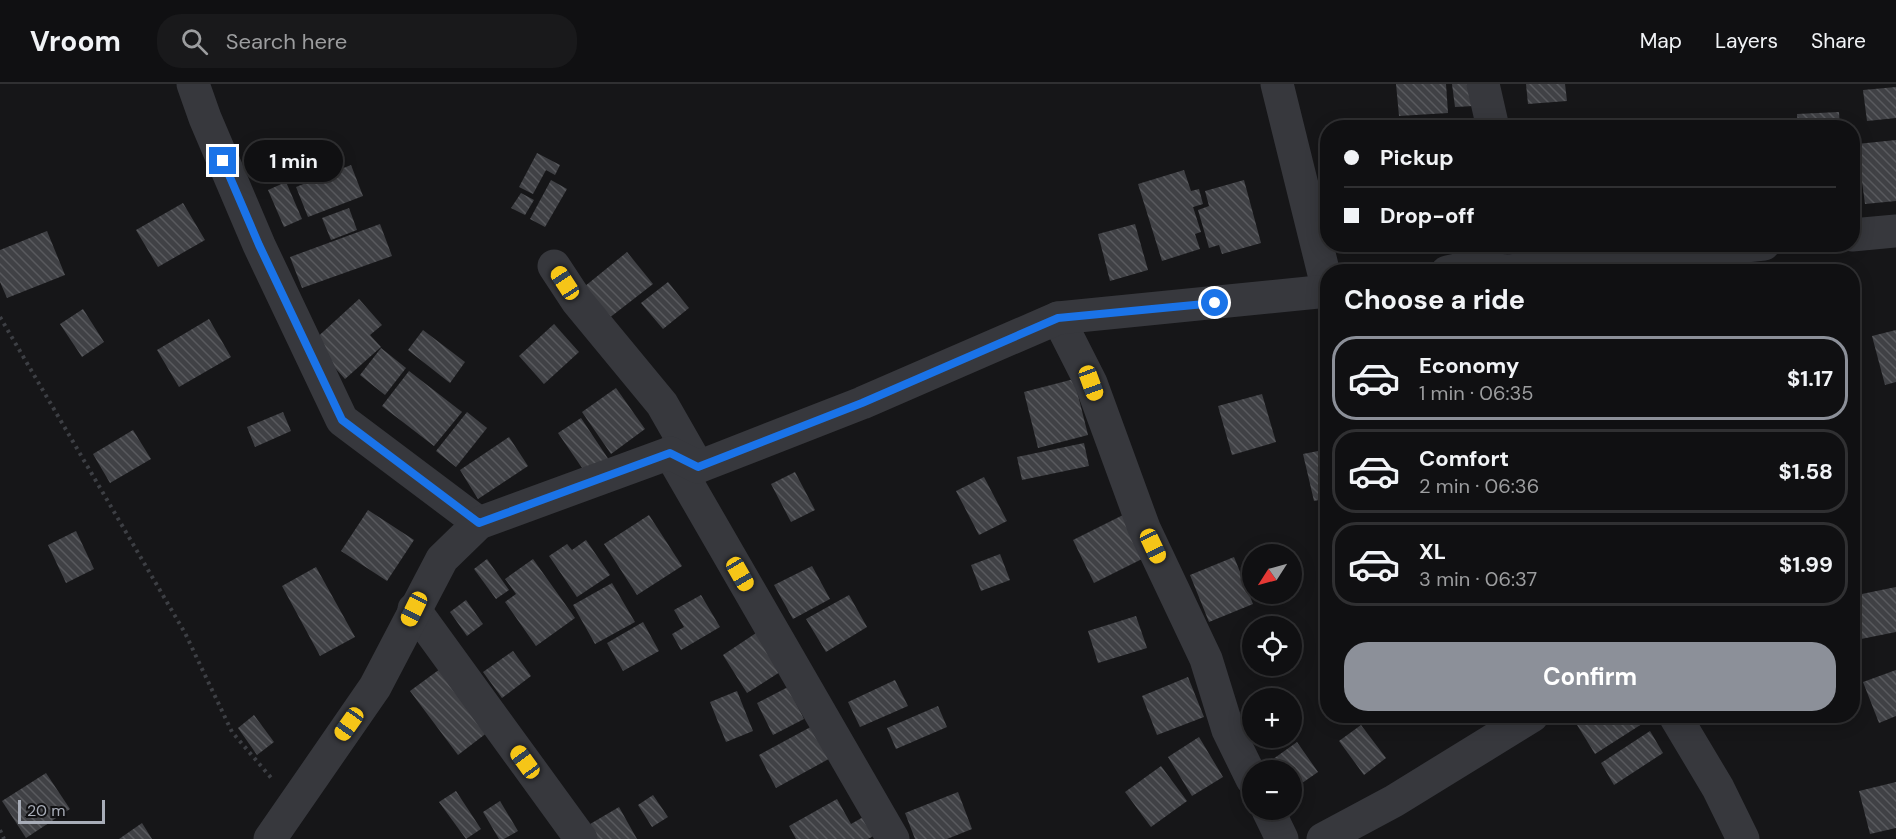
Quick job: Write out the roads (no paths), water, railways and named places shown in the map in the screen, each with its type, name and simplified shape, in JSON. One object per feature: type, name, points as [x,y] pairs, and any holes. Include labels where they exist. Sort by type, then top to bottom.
[{"type":"street","points":[[194,84],[205,118],[259,245],[342,420],[479,523]]},
{"type":"street","points":[[1277,84],[1321,264]]},
{"type":"street","points":[[1483,84],[1491,120]]},
{"type":"street","points":[[1860,234],[1896,231]]},
{"type":"street","points":[[1575,264],[1688,252]]},
{"type":"street","points":[[554,266],[577,301],[662,404],[684,460],[893,839]]},
{"type":"street","points":[[270,839],[375,687],[442,559],[479,523],[862,403],[1058,318],[1320,292]]},
{"type":"street","points":[[1058,318],[1091,383],[1144,528],[1206,659],[1228,730],[1243,760]]},
{"type":"street","points":[[414,609],[581,839]]},
{"type":"street","points":[[1323,839],[1394,801],[1521,723]]},
{"type":"street","points":[[1679,723],[1718,788],[1743,839]]},
{"type":"street","points":[[1273,820],[1282,839]]}]
